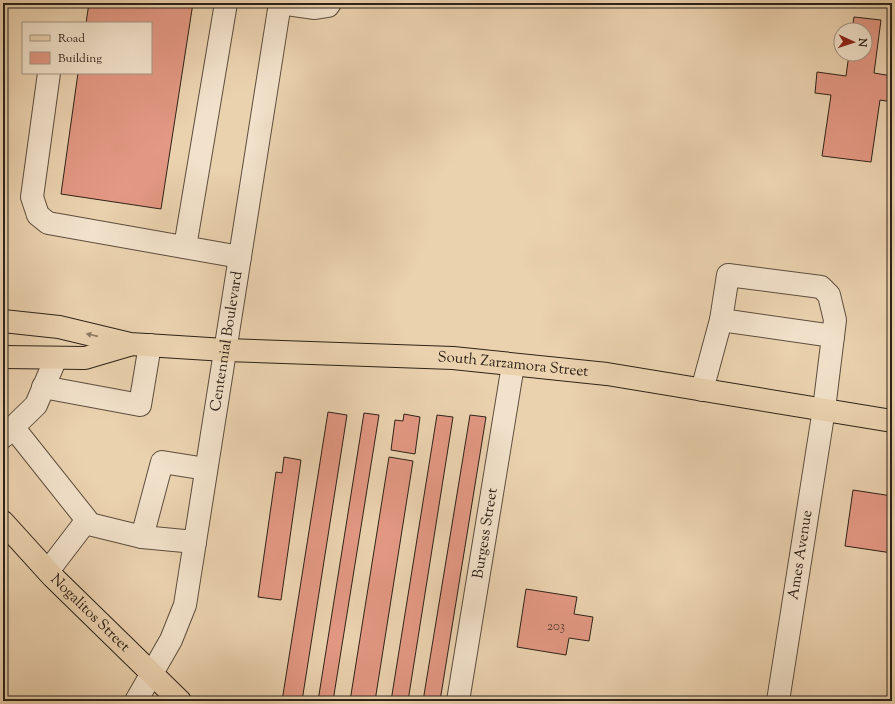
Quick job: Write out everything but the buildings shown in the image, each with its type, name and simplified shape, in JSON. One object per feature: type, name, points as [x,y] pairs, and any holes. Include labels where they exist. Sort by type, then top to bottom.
[{"type":"main road","name":"South Zarzamora Street","points":[[3,321],[59,327],[140,345],[225,350],[453,358],[608,374],[892,421]]},
{"type":"main road","name":"South Zarzamora Street","points":[[3,356],[85,358],[140,345]]},
{"type":"main road","name":"Nogalitos Street","points":[[3,522],[48,572],[180,701]]},
{"type":"street","points":[[185,247],[226,3]]},
{"type":"street","points":[[280,3],[315,8],[328,6],[330,3]]},
{"type":"street","name":"Centennial Boulevard","points":[[136,701],[171,640],[185,605],[280,3]]},
{"type":"street","points":[[49,74],[32,197],[38,215],[48,223],[240,256]]},
{"type":"street","name":"Ames Avenue","points":[[721,320],[728,275],[821,287],[828,295],[833,307],[835,320],[824,409],[778,701]]},
{"type":"street","points":[[702,390],[721,320],[833,336]]},
{"type":"street","points":[[43,387],[140,405],[140,345]]},
{"type":"street","points":[[48,572],[87,520],[8,432],[36,405],[56,358]]},
{"type":"street","name":"Burgess Street","points":[[458,701],[514,365]]},
{"type":"street","points":[[142,537],[162,462],[206,469]]},
{"type":"street","points":[[85,523],[142,537],[195,542]]}]
